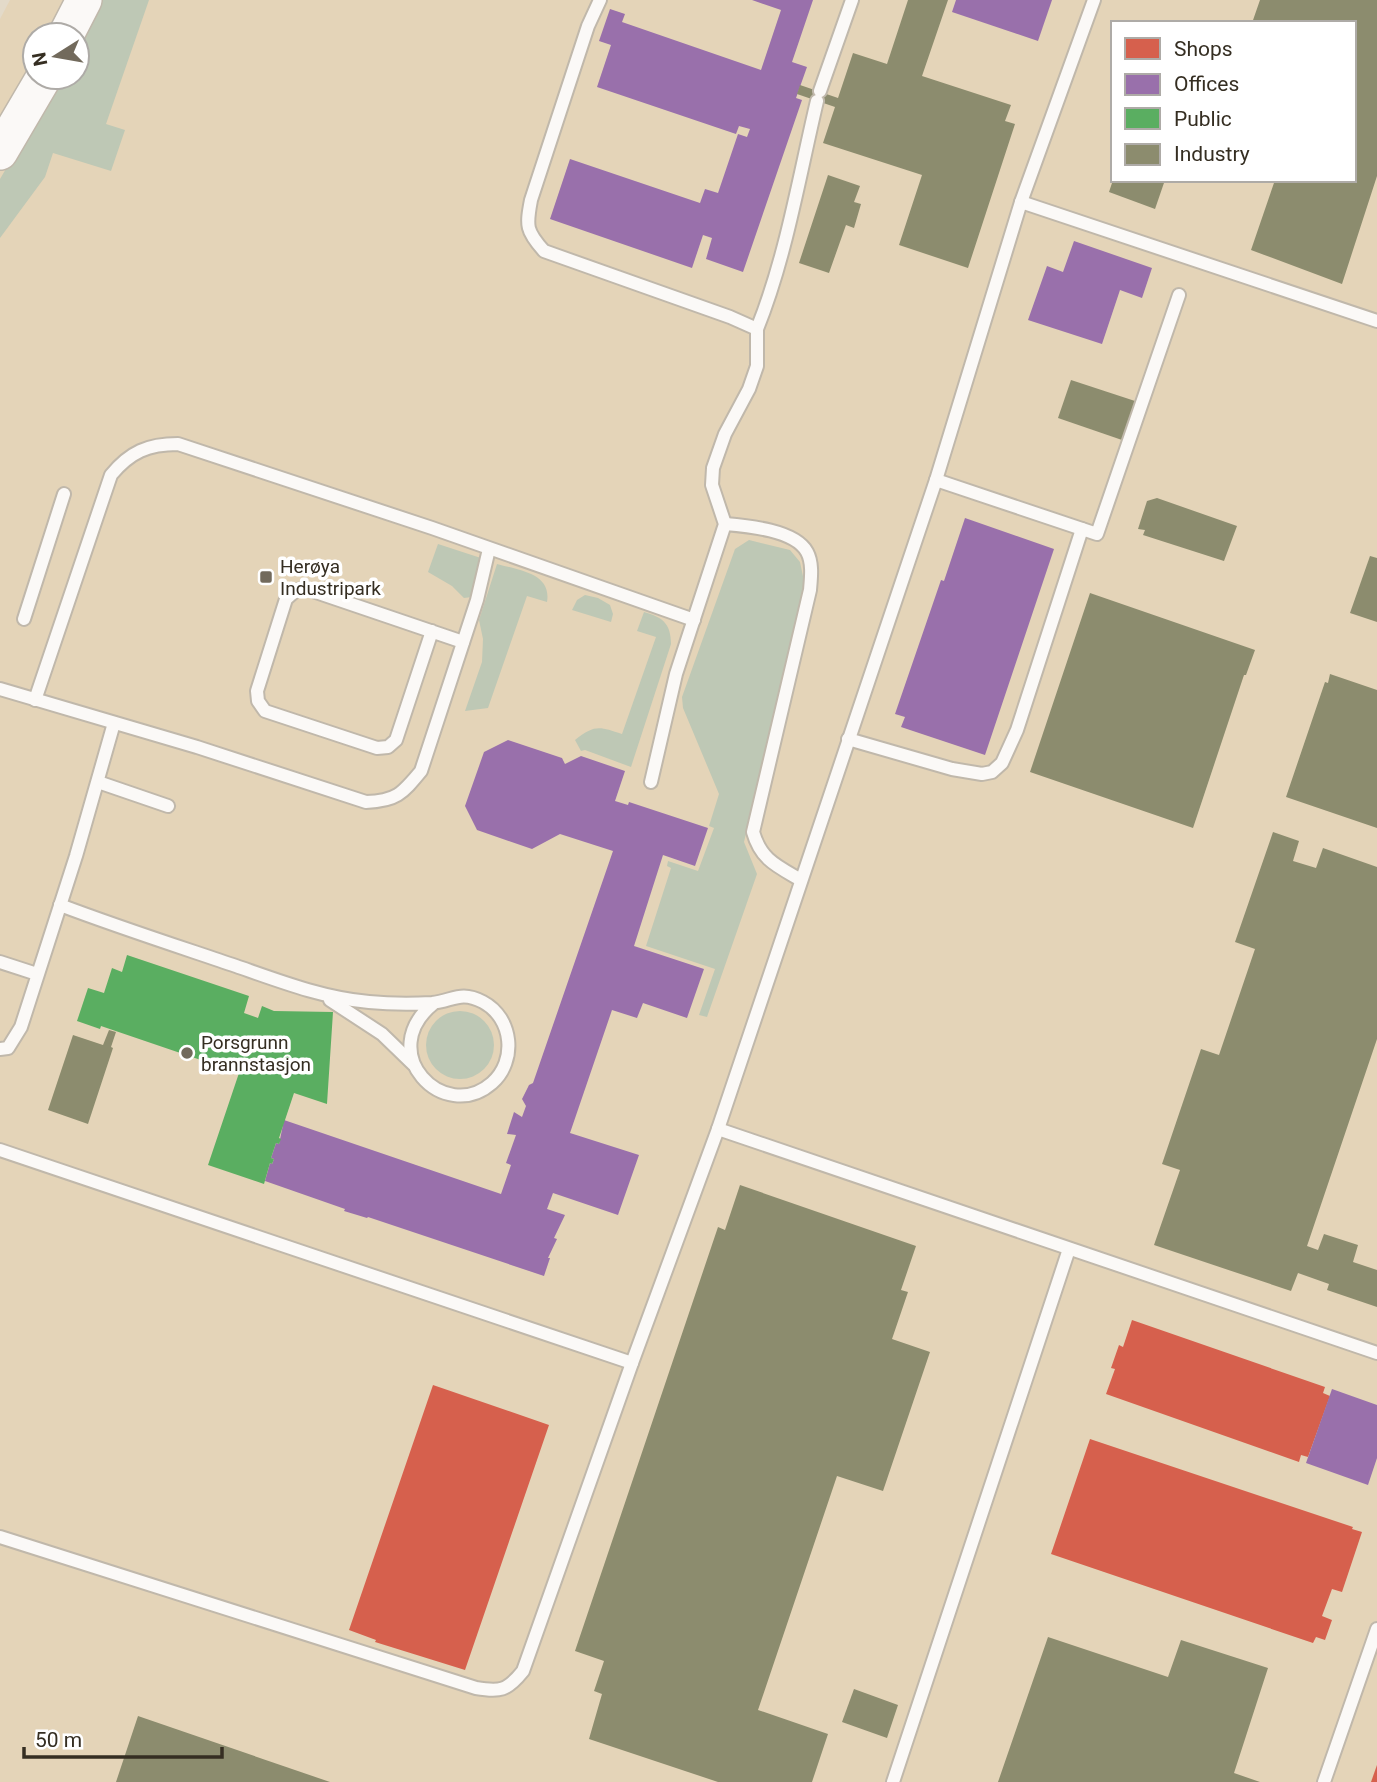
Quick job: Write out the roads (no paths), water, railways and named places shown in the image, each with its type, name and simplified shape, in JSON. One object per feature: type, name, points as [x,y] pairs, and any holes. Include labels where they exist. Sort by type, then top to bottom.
[{"type":"street","points":[[73,21],[83,0]]},
{"type":"street","points":[[0,152],[36,91]]},
{"type":"lane","points":[[600,0],[588,26],[531,200],[526,224],[531,237],[544,251],[757,329]]},
{"type":"lane","points":[[651,782],[676,674],[725,524],[712,485],[713,468],[725,434],[749,389],[757,366],[757,329],[782,247],[819,96],[852,0]]},
{"type":"lane","points":[[0,1537],[476,1688],[496,1691],[512,1685],[523,1671],[718,1129],[936,480],[1021,202],[1094,0]]},
{"type":"lane","points":[[1021,202],[1377,321]]},
{"type":"lane","points":[[936,480],[1097,534],[1179,295]]},
{"type":"lane","points":[[34,700],[111,475],[133,453],[145,447],[178,443],[694,620]]},
{"type":"lane","points":[[24,619],[64,494]]},
{"type":"lane","points":[[725,524],[758,527],[798,540],[808,552],[811,563],[806,612],[752,832],[757,847],[769,861],[801,880]]},
{"type":"lane","points":[[848,739],[952,769],[982,774],[992,772],[1002,763],[1017,730],[1082,529]]},
{"type":"lane","points":[[0,689],[197,747],[366,802],[386,802],[402,793],[421,771],[477,600],[489,549]]},
{"type":"lane","points":[[432,631],[396,740],[387,747],[377,748],[265,711],[258,701],[257,691],[286,599],[304,589],[432,631],[464,642]]},
{"type":"lane","points":[[0,1049],[8,1048],[21,1027],[114,723]]},
{"type":"lane","points":[[98,782],[168,806]]},
{"type":"lane","points":[[60,905],[321,995],[385,1004],[434,1003],[454,996],[470,997],[485,1003],[500,1017],[507,1030],[509,1051],[504,1069],[491,1084],[473,1094],[456,1096],[440,1092],[424,1081],[413,1064],[366,1022],[321,995]]},
{"type":"lane","points":[[0,962],[37,974]]},
{"type":"lane","points":[[413,1064],[410,1043],[412,1031],[423,1012],[434,1003]]},
{"type":"lane","points":[[718,1129],[1377,1353]]},
{"type":"lane","points":[[0,1150],[632,1363]]},
{"type":"lane","points":[[893,1782],[1069,1249]]},
{"type":"lane","points":[[1324,1782],[1377,1629]]},
{"type":"place","name":"Herøya Industripark","points":[[266,577]]},
{"type":"place","name":"Porsgrunn brannstasjon","points":[[187,1053]]}]
